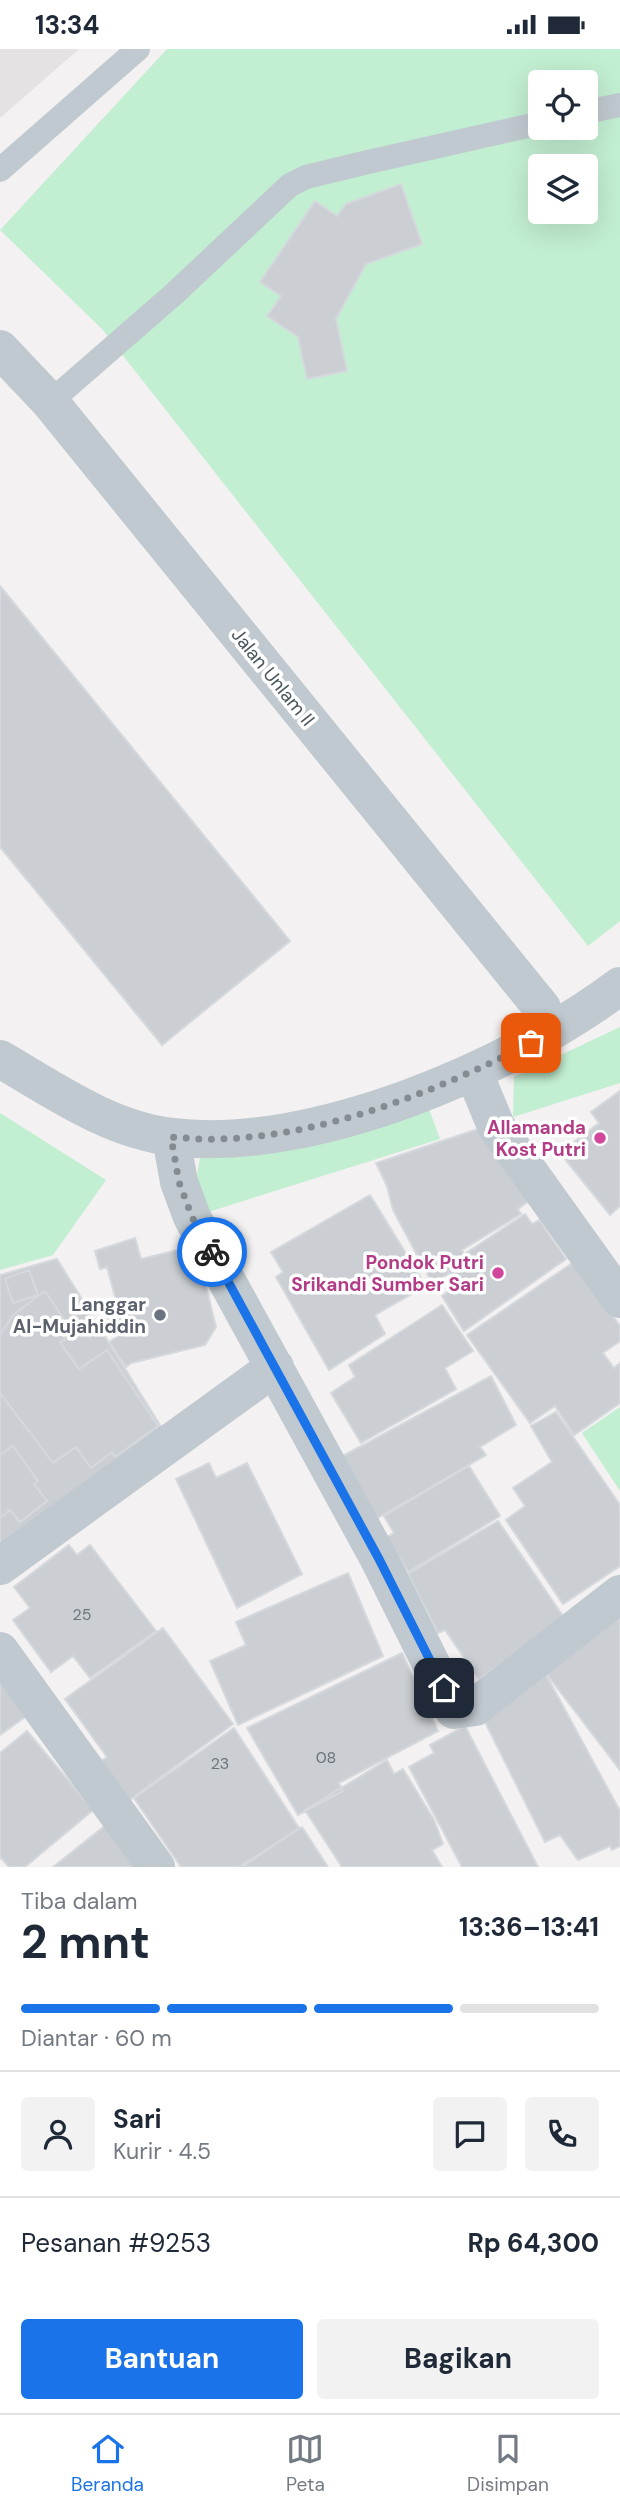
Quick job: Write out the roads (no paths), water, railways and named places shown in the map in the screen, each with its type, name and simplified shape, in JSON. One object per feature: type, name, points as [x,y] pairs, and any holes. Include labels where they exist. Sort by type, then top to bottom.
[{"type":"street","name":"Jalan Unlam II","points":[[0,349],[50,402],[556,1014]]},
{"type":"street","points":[[0,1059],[60,1094],[119,1123],[171,1137],[234,1138],[325,1123],[397,1102],[474,1073],[531,1043],[556,1014],[618,989]]},
{"type":"street","points":[[474,1073],[496,1126],[620,1299]]},
{"type":"street","points":[[171,1137],[179,1182],[192,1217],[379,1559],[454,1710],[475,1707],[620,1594]]},
{"type":"street","points":[[0,1566],[275,1367]]},
{"type":"street","points":[[0,1651],[156,1867]]},
{"type":"lane","points":[[0,170],[138,49]]},
{"type":"lane","points":[[598,109],[620,104]]},
{"type":"lane","points":[[50,402],[174,294],[290,185],[306,177],[528,126]]},
{"type":"place","name":"Allamanda Kost Putri","points":[[600,1138]]},
{"type":"place","name":"Pondok Putri Srikandi Sumber Sari","points":[[498,1273]]},
{"type":"place","name":"Langgar Al-Mujahiddin","points":[[160,1315]]}]
